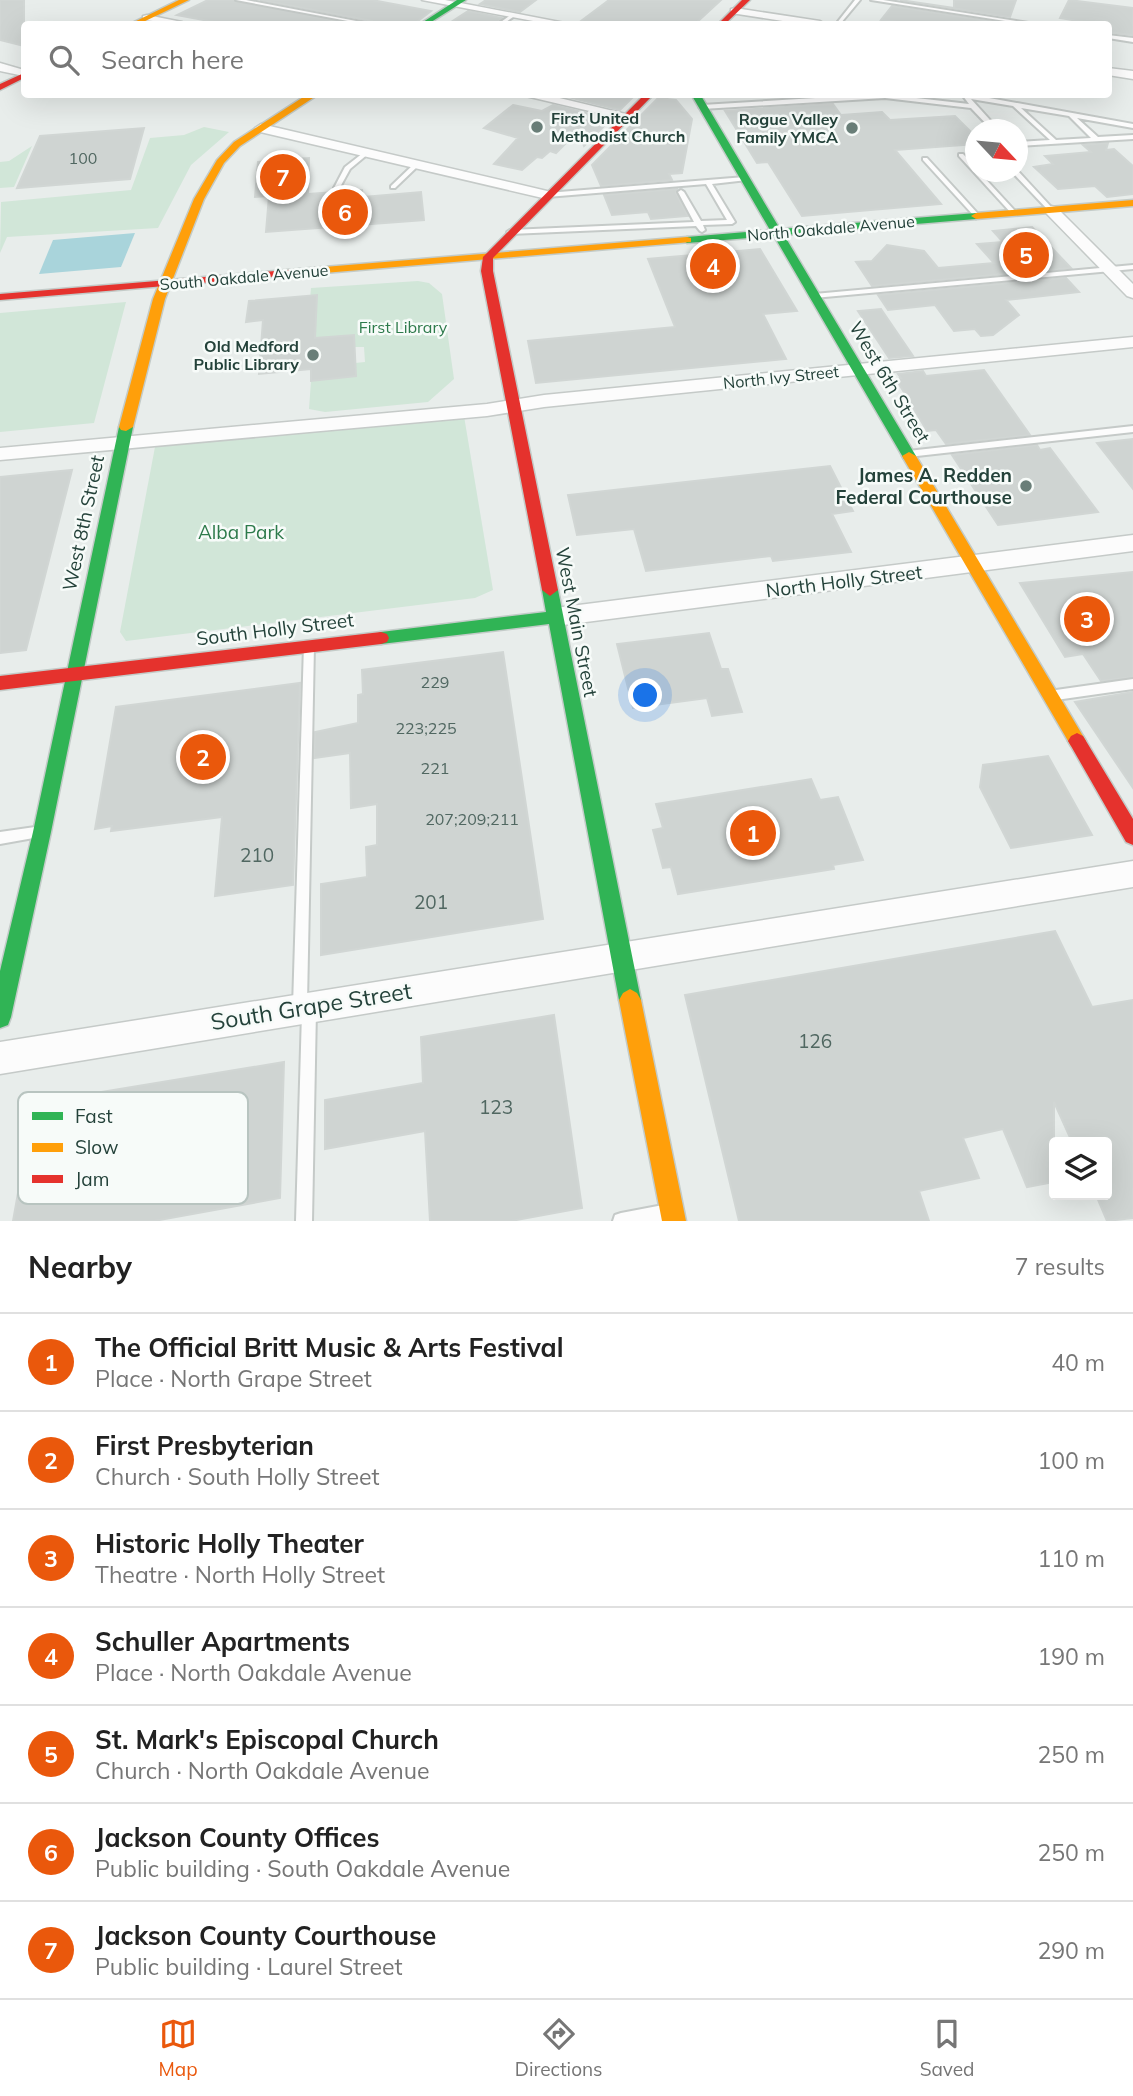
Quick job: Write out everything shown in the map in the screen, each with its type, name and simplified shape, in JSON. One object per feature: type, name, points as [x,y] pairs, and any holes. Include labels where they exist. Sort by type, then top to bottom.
[{"type":"street","points":[[140,21],[186,0]]},
{"type":"street","points":[[427,0],[459,2],[545,21]]},
{"type":"street","points":[[429,21],[459,2]]},
{"type":"street","points":[[724,21],[740,5],[807,21]]},
{"type":"street","points":[[0,67],[21,73]]},
{"type":"street","points":[[1112,72],[1133,75]]},
{"type":"street","points":[[0,87],[21,76]]},
{"type":"street","name":"West 8th Street","points":[[0,1017],[42,832],[122,442],[164,284],[207,182],[237,144],[308,98]]},
{"type":"street","points":[[549,98],[628,116]]},
{"type":"street","points":[[488,257],[646,98]]},
{"type":"street","name":"West 6th Street","points":[[699,101],[1133,835]]},
{"type":"street","points":[[261,128],[547,195]]},
{"type":"street","name":"North Oakdale Avenue","points":[[488,257],[703,232],[777,232],[1133,204]]},
{"type":"street","points":[[1051,211],[1133,293]]},
{"type":"street","name":"South Oakdale Avenue","points":[[0,297],[488,257]]},
{"type":"street","name":"West Main Street","points":[[488,257],[487,271],[513,406],[673,1216]]},
{"type":"street","name":"North Ivy Street","points":[[122,442],[152,442],[1133,342]]},
{"type":"street","points":[[0,454],[122,442]]},
{"type":"street","name":"North Holly Street","points":[[555,617],[1133,543]]},
{"type":"street","name":"South Holly Street","points":[[0,683],[555,617]]},
{"type":"street","name":"South Grape Street","points":[[0,1058],[1133,874]]},
{"type":"lane","points":[[238,0],[353,21]]},
{"type":"lane","points":[[840,21],[858,0]]},
{"type":"lane","points":[[873,0],[1012,21]]},
{"type":"lane","points":[[505,21],[514,15]]},
{"type":"lane","points":[[1112,37],[1133,40]]},
{"type":"lane","points":[[699,101],[794,98]]},
{"type":"lane","points":[[903,98],[973,106]]},
{"type":"lane","points":[[967,98],[985,119]]},
{"type":"lane","points":[[977,98],[1133,126]]},
{"type":"lane","points":[[1015,105],[1055,142]]},
{"type":"lane","points":[[1070,114],[1096,139]]},
{"type":"lane","points":[[1028,143],[1133,137]]},
{"type":"lane","points":[[337,188],[347,168],[365,154]]},
{"type":"lane","points":[[961,155],[965,159]]},
{"type":"lane","points":[[925,159],[977,216]]},
{"type":"lane","points":[[393,187],[415,166]]},
{"type":"lane","points":[[547,195],[745,179]]},
{"type":"lane","points":[[510,232],[703,232],[732,222],[708,182]]},
{"type":"lane","points":[[986,182],[1014,213]]},
{"type":"lane","points":[[1024,182],[1051,211]]},
{"type":"lane","points":[[681,192],[703,232]]},
{"type":"lane","points":[[814,296],[1133,267]]},
{"type":"lane","points":[[908,454],[1133,429]]},
{"type":"lane","points":[[304,1221],[309,645]]},
{"type":"lane","points":[[1051,696],[1133,684]]},
{"type":"lane","points":[[0,838],[42,832]]},
{"type":"lane","points":[[621,1221],[673,1216]]},
{"type":"green space","points":[[204,127],[229,132],[191,165],[158,228],[7,237],[0,253],[1,202],[131,190],[150,138],[184,135]]},
{"type":"green space","points":[[32,146],[14,187],[0,188],[0,162],[9,161]]},
{"type":"green space","name":"First Library","points":[[418,281],[429,283],[442,294],[454,379],[428,402],[325,412],[309,409],[311,381],[356,376],[355,363],[365,362],[364,347],[355,347],[354,335],[314,338],[308,323],[311,288]]},
{"type":"green space","points":[[126,302],[94,423],[0,432],[0,313]]},
{"type":"green space","name":"Alba Park","points":[[464,416],[493,590],[475,598],[126,641],[120,632],[155,447]]},
{"type":"water","points":[[135,233],[121,267],[39,274],[53,240]]},
{"type":"building","points":[[0,0],[24,0],[21,45],[0,40]]},
{"type":"building","points":[[208,0],[233,0],[337,21],[209,21],[177,15]]},
{"type":"building","points":[[260,0],[372,0],[431,11],[418,21],[372,21]]},
{"type":"building","points":[[486,0],[536,0],[520,12],[480,4]]},
{"type":"building","points":[[609,0],[721,0],[698,21],[581,21]]},
{"type":"building","points":[[900,0],[954,8],[954,0],[1016,0],[1010,17]]},
{"type":"building","points":[[1069,0],[1133,8],[1133,35],[1112,32],[1112,21],[1060,18]]},
{"type":"building","points":[[892,6],[988,21],[890,21],[881,20]]},
{"type":"building","points":[[468,11],[502,18],[499,21],[453,21]]},
{"type":"building","points":[[572,98],[632,98],[620,110]]},
{"type":"building","points":[[658,98],[676,100],[692,119],[682,173],[669,174],[672,180],[601,186],[592,165]]},
{"type":"building","points":[[833,104],[841,115],[882,112],[890,120],[955,116],[965,126],[965,145],[895,150],[941,204],[802,216],[768,162],[757,163],[725,111]]},
{"type":"building","points":[[513,105],[542,111],[553,105],[611,119],[584,146],[578,131],[556,153],[550,151],[542,158],[537,157],[522,170],[494,164],[518,138],[484,128]]},
{"type":"building","points":[[144,128],[130,179],[17,188],[40,136]]},
{"type":"building","points":[[1108,143],[1106,150],[1114,149],[1133,166],[1133,194],[1107,197],[1095,186],[1058,189],[1034,167],[1053,164],[1045,156],[1091,152],[1083,145]]},
{"type":"building","points":[[294,155],[294,159],[309,158],[308,194],[362,190],[363,197],[421,192],[424,220],[266,232],[269,196],[255,197],[258,162],[274,161],[274,156]]},
{"type":"building","points":[[677,189],[676,193],[688,216],[651,219],[648,212],[612,215],[604,195]]},
{"type":"building","points":[[1032,227],[1071,268],[872,286],[856,262],[872,261],[887,245],[924,251],[938,268],[994,263],[977,244],[1003,242],[993,231]]},
{"type":"building","points":[[760,249],[797,311],[763,314],[786,359],[536,383],[528,341],[675,327],[648,259]]},
{"type":"building","points":[[1066,278],[1079,292],[1006,300],[1019,315],[993,335],[981,336],[975,329],[954,331],[935,305],[888,310],[878,295]]},
{"type":"building","name":"Old Medford Public Library","points":[[317,295],[315,338],[354,335],[356,376],[311,381],[311,369],[259,374],[263,320],[246,322],[249,301]]},
{"type":"building","points":[[881,309],[913,356],[889,358],[858,311]]},
{"type":"building","points":[[984,370],[1030,435],[946,444],[936,430],[927,431],[896,379],[901,378],[898,374],[923,371],[926,376]]},
{"type":"building","points":[[1133,439],[1133,489],[1097,443]]},
{"type":"building","name":"James A. Redden Federal Courthouse","points":[[1037,445],[1040,450],[1050,448],[1098,512],[998,525],[952,455]]},
{"type":"building","points":[[830,466],[853,511],[832,514],[851,552],[773,561],[771,556],[646,571],[634,529],[577,535],[568,495]]},
{"type":"building","points":[[72,470],[26,650],[0,653],[0,477]]},
{"type":"building","points":[[1133,572],[1133,677],[1101,681],[1083,654],[1065,657],[1020,583]]},
{"type":"building","points":[[709,633],[721,669],[728,669],[742,712],[712,716],[707,698],[633,708],[617,644]]},
{"type":"building","points":[[503,652],[543,919],[321,955],[321,884],[367,877],[366,847],[377,845],[377,804],[351,808],[350,753],[314,758],[315,732],[358,723],[358,695],[363,694],[362,670]]},
{"type":"building","points":[[300,683],[293,885],[215,896],[222,817],[111,831],[112,826],[95,829],[116,707]]},
{"type":"building","points":[[1133,692],[1133,788],[1075,702]]},
{"type":"building","points":[[1048,756],[1092,835],[1011,848],[980,787],[983,765]]},
{"type":"building","points":[[811,779],[820,800],[838,797],[863,860],[833,865],[834,869],[678,894],[671,867],[663,868],[653,830],[663,828],[656,804]]},
{"type":"building","points":[[1055,931],[1092,1007],[1133,1000],[1133,1218],[1107,1221],[1098,1200],[1112,1200],[1112,1137],[1070,1137],[1054,1102],[1054,1137],[1049,1137],[1049,1183],[1027,1187],[1003,1129],[963,1138],[979,1178],[919,1191],[929,1221],[739,1221],[685,995]]},
{"type":"building","points":[[554,1015],[582,1208],[511,1221],[430,1221],[425,1131],[325,1149],[325,1100],[423,1083],[421,1037]]},
{"type":"building","points":[[284,1062],[280,1198],[248,1204],[248,1092],[101,1092]]},
{"type":"building","points":[[18,1193],[18,1204],[247,1204],[154,1221],[13,1221]]},
{"type":"traffic: fast","points":[[429,21],[462,0]]},
{"type":"traffic: fast","points":[[697,98],[909,456]]},
{"type":"traffic: fast","points":[[687,240],[976,216]]},
{"type":"traffic: fast","points":[[0,1017],[42,832],[126,427]]},
{"type":"traffic: fast","points":[[550,590],[630,1000]]},
{"type":"traffic: fast","points":[[381,638],[555,617]]},
{"type":"traffic: slow","points":[[140,21],[185,0]]},
{"type":"traffic: slow","points":[[126,427],[159,299],[199,199],[220,162],[237,144],[309,98]]},
{"type":"traffic: slow","points":[[976,216],[1133,203]]},
{"type":"traffic: slow","points":[[324,270],[687,240]]},
{"type":"traffic: slow","points":[[909,456],[1077,741]]},
{"type":"traffic: slow","points":[[630,1000],[674,1221]]},
{"type":"traffic: jam","points":[[724,21],[746,0]]},
{"type":"traffic: jam","points":[[0,87],[21,76]]},
{"type":"traffic: jam","points":[[550,590],[487,271],[488,257],[646,98]]},
{"type":"traffic: jam","points":[[0,297],[324,270]]},
{"type":"traffic: jam","points":[[0,683],[381,638]]},
{"type":"traffic: jam","points":[[1077,741],[1133,836]]},
{"type":"place","name":"First United Methodist Church","points":[[537,127]]},
{"type":"place","name":"Rogue Valley Family YMCA","points":[[852,128]]},
{"type":"place","name":"Jackson County Courthouse","points":[[283,177]]},
{"type":"place","name":"Jackson County Offices","points":[[345,212]]},
{"type":"place","name":"St. Mark's Episcopal Church","points":[[1026,255]]},
{"type":"place","name":"Schuller Apartments","points":[[713,266]]},
{"type":"place","name":"Old Medford Public Library","points":[[313,355]]},
{"type":"place","name":"James A. Redden Federal Courthouse","points":[[1026,486]]},
{"type":"place","name":"Historic Holly Theater","points":[[1087,619]]},
{"type":"place","name":"First Presbyterian","points":[[203,757]]},
{"type":"place","name":"The Official Britt Music & Arts Festival","points":[[753,833]]}]
